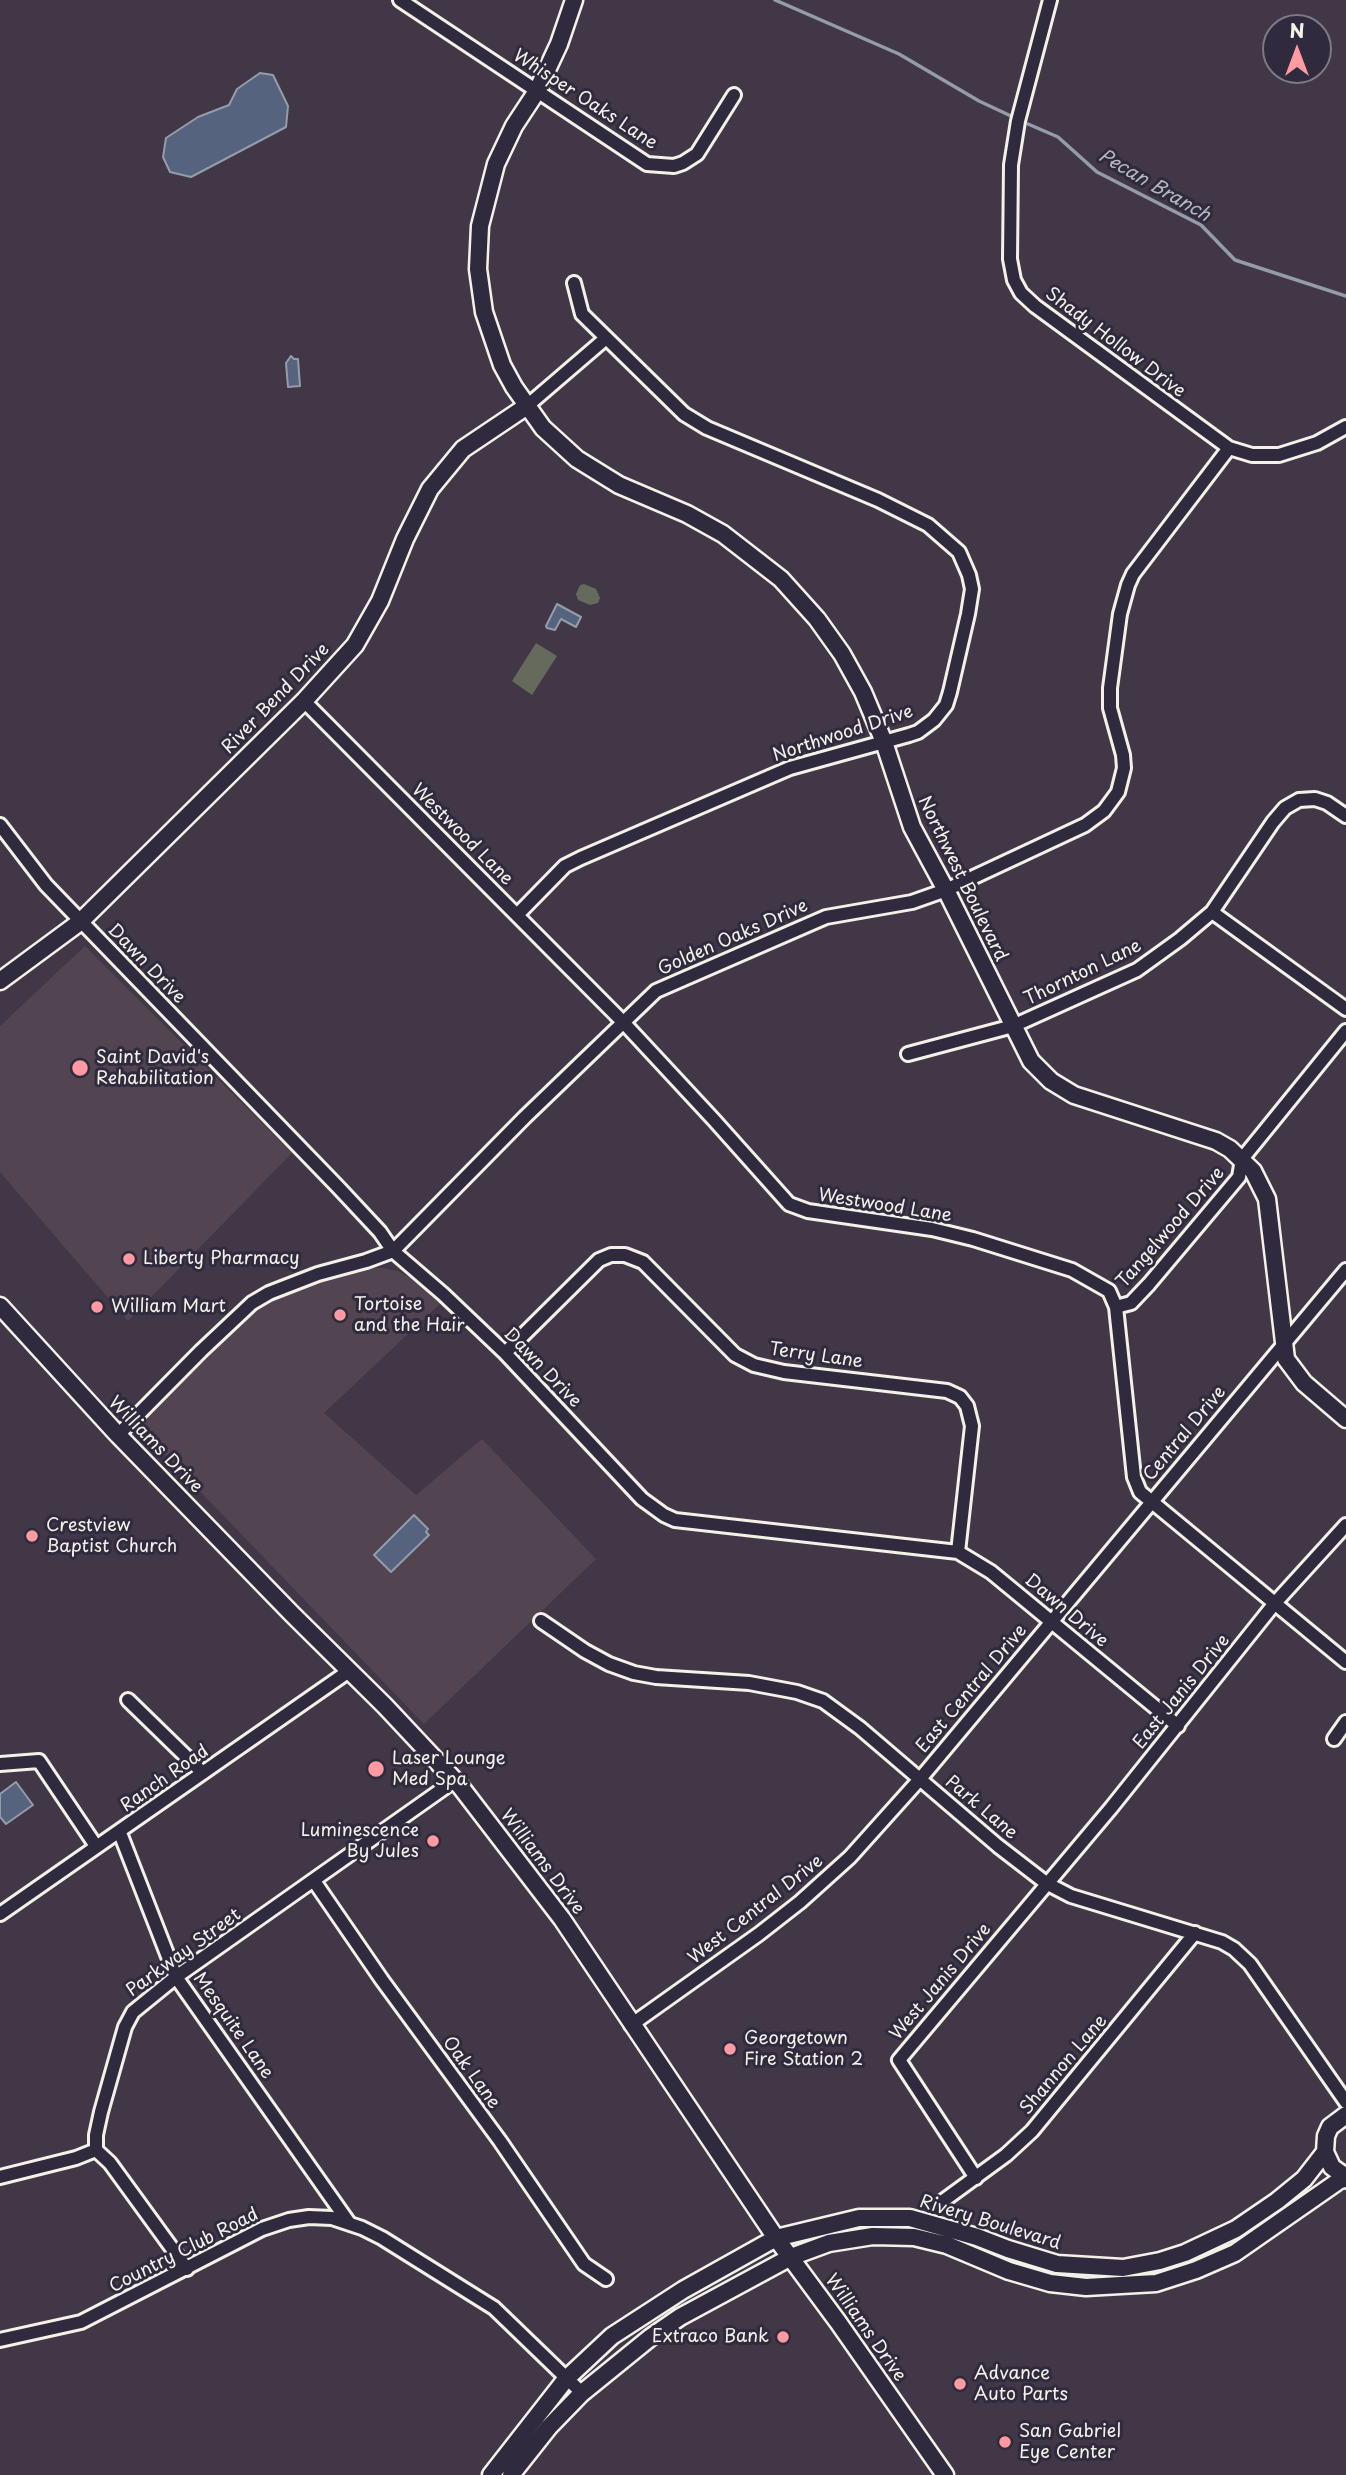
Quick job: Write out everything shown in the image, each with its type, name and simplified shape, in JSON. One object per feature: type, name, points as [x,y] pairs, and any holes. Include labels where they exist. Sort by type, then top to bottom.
[{"type":"street","name":"Whisper Oaks Lane","points":[[400,0],[647,164],[674,166],[697,154],[734,95]]},
{"type":"street","name":"Northwest Boulevard","points":[[574,0],[559,44],[537,91],[514,126],[496,164],[483,206],[478,254],[482,299],[491,338],[514,387],[544,428],[593,471],[714,528],[781,579],[817,619],[842,654],[863,692],[884,742],[904,809],[1031,1061],[1051,1082],[1074,1095],[1216,1141],[1242,1159],[1257,1178],[1267,1199],[1286,1359],[1295,1373],[1346,1419]]},
{"type":"street","name":"Shady Hollow Drive","points":[[1051,0],[1018,121],[1011,165],[1009,247],[1014,280],[1021,293],[1032,304],[1229,448]]},
{"type":"street","name":"Northwood Drive","points":[[517,915],[565,866],[790,768],[918,732],[934,720],[946,705],[972,589],[959,552],[929,525],[691,419],[582,314],[574,283]]},
{"type":"street","points":[[527,405],[605,339]]},
{"type":"street","name":"River Bend Drive","points":[[0,981],[80,922],[304,701],[355,645],[380,601],[405,539],[430,489],[463,449],[527,405]]},
{"type":"street","points":[[1229,448],[1252,455],[1279,455],[1317,443],[1346,428]]},
{"type":"street","name":"Golden Oaks Drive","points":[[118,1435],[252,1303],[269,1293],[315,1276],[393,1251],[524,1117],[656,991],[826,916],[912,902],[946,890],[1085,825],[1104,811],[1118,792],[1124,768],[1124,755],[1110,708],[1110,688],[1116,636],[1128,585],[1229,448]]},
{"type":"street","name":"Westwood Lane","points":[[304,701],[623,1022],[789,1204],[808,1211],[932,1229],[1020,1253],[1072,1270],[1098,1282],[1109,1291],[1116,1307]]},
{"type":"street","name":"Thornton Lane","points":[[908,1054],[1013,1027],[1137,970],[1212,912],[1285,808],[1299,800],[1315,799],[1346,816]]},
{"type":"street","name":"Dawn Drive","points":[[0,825],[46,885],[80,922],[338,1186],[380,1231],[393,1251],[505,1353],[642,1499],[675,1520],[957,1552],[992,1572],[1178,1726]]},
{"type":"street","points":[[1212,912],[1346,1009]]},
{"type":"street","name":"Tangelwood Drive","points":[[1116,1307],[1131,1303],[1239,1178],[1242,1159],[1346,1031]]},
{"type":"street","name":"Terry Lane","points":[[505,1353],[594,1264],[611,1255],[625,1255],[643,1262],[735,1355],[754,1365],[784,1372],[947,1391],[960,1397],[967,1406],[972,1426],[957,1552]]},
{"type":"street","name":"Central Drive","points":[[1052,1622],[1346,1270]]},
{"type":"street","name":"Williams Drive","points":[[0,1306],[118,1435],[402,1724],[454,1781],[547,1899],[776,2238],[945,2475]]},
{"type":"street","points":[[1116,1307],[1134,1477],[1140,1492],[1346,1662]]},
{"type":"street","name":"East Janis Drive","points":[[1046,1883],[1178,1726],[1275,1603],[1346,1525]]},
{"type":"street","name":"Park Lane","points":[[541,1621],[597,1658],[634,1673],[749,1683],[797,1692],[823,1701],[860,1728],[1046,1883],[1071,1896],[1223,1942],[1234,1949],[1250,1964],[1346,2102]]},
{"type":"street","name":"East Central Drive","points":[[920,1779],[1052,1622]]},
{"type":"street","name":"Ranch Road","points":[[0,1914],[349,1671]]},
{"type":"street","points":[[128,1700],[203,1773]]},
{"type":"street","points":[[1334,1739],[1346,1722]]},
{"type":"street","points":[[0,1764],[39,1761],[96,1846]]},
{"type":"street","name":"West Central Drive","points":[[631,2025],[800,1902],[850,1857],[920,1779]]},
{"type":"street","name":"Parkway Street","points":[[96,2150],[101,2112],[125,2027],[133,2012],[176,1977],[454,1781]]},
{"type":"street","name":"Mesquite Lane","points":[[120,1833],[176,1977],[349,2223]]},
{"type":"street","name":"Oak Lane","points":[[314,1881],[382,1980],[500,2141],[584,2264],[592,2272],[606,2279]]},
{"type":"street","name":"West Janis Drive","points":[[976,2178],[898,2060],[1046,1883]]},
{"type":"street","name":"Shannon Lane","points":[[943,2201],[976,2178],[1032,2131],[1195,1933]]},
{"type":"street","name":"Rivery Boulevard","points":[[492,2473],[566,2379],[612,2336],[648,2311],[776,2238],[859,2218],[910,2218],[977,2236],[1057,2264],[1123,2267],[1160,2261],[1185,2253],[1236,2229],[1277,2201],[1304,2179],[1325,2152],[1330,2127],[1346,2115]]},
{"type":"street","points":[[0,2177],[76,2158],[96,2150],[110,2163],[187,2269]]},
{"type":"street","points":[[1325,2152],[1332,2167],[1346,2178]]},
{"type":"street","name":"Rivery Boulevard","points":[[514,2472],[549,2427],[582,2393],[651,2337],[680,2317],[791,2257],[829,2243],[873,2236],[914,2238],[947,2245],[1009,2271],[1050,2283],[1086,2287],[1156,2283],[1235,2253],[1346,2178]]},
{"type":"street","name":"Country Club Road","points":[[0,2340],[80,2322],[262,2229],[289,2220],[332,2218],[382,2238],[494,2308],[582,2393]]},
{"type":"shaded area","points":[[580,585],[596,589],[600,598],[598,603],[590,605],[578,600],[576,594]]},
{"type":"shaded area","points":[[536,643],[557,656],[532,695],[512,681]]},
{"type":"shaded area","points":[[85,946],[292,1153],[128,1321],[0,1172],[0,1026]]},
{"type":"shaded area","points":[[366,1268],[398,1271],[420,1283],[441,1303],[324,1413],[416,1495],[482,1439],[596,1559],[424,1724],[138,1427],[247,1314],[261,1305],[342,1274]]},
{"type":"water","points":[[260,73],[273,75],[288,106],[286,127],[191,177],[170,172],[163,157],[166,138],[198,117],[229,105],[237,89]]},
{"type":"water","points":[[291,356],[298,359],[300,386],[288,387],[286,363]]},
{"type":"water","points":[[557,604],[581,617],[576,627],[561,619],[555,630],[547,628]]},
{"type":"water","points":[[414,1515],[428,1529],[426,1532],[429,1535],[391,1572],[374,1555]]},
{"type":"water","points":[[16,1782],[33,1805],[6,1824],[0,1817],[0,1794]]},
{"type":"waterway","name":"Pecan Branch","points":[[775,0],[899,54],[979,101],[1011,116]]},
{"type":"waterway","name":"Pecan Branch","points":[[1028,124],[1058,137],[1097,172],[1201,225],[1235,260],[1346,296]]},
{"type":"place","name":"Saint David's Rehabilitation","points":[[80,1068]]},
{"type":"place","name":"Liberty Pharmacy","points":[[129,1259]]},
{"type":"place","name":"William Mart","points":[[97,1307]]},
{"type":"place","name":"Tortoise and the Hair","points":[[340,1315]]},
{"type":"place","name":"Crestview Baptist Church","points":[[32,1536]]},
{"type":"place","name":"Laser Lounge Med Spa","points":[[376,1769]]},
{"type":"place","name":"Luminescence By Jules","points":[[433,1841]]},
{"type":"place","name":"Georgetown Fire Station 2","points":[[730,2049]]},
{"type":"place","name":"Extraco Bank","points":[[783,2337]]},
{"type":"place","name":"Advance Auto Parts","points":[[960,2384]]},
{"type":"place","name":"San Gabriel Eye Center","points":[[1005,2442]]}]
